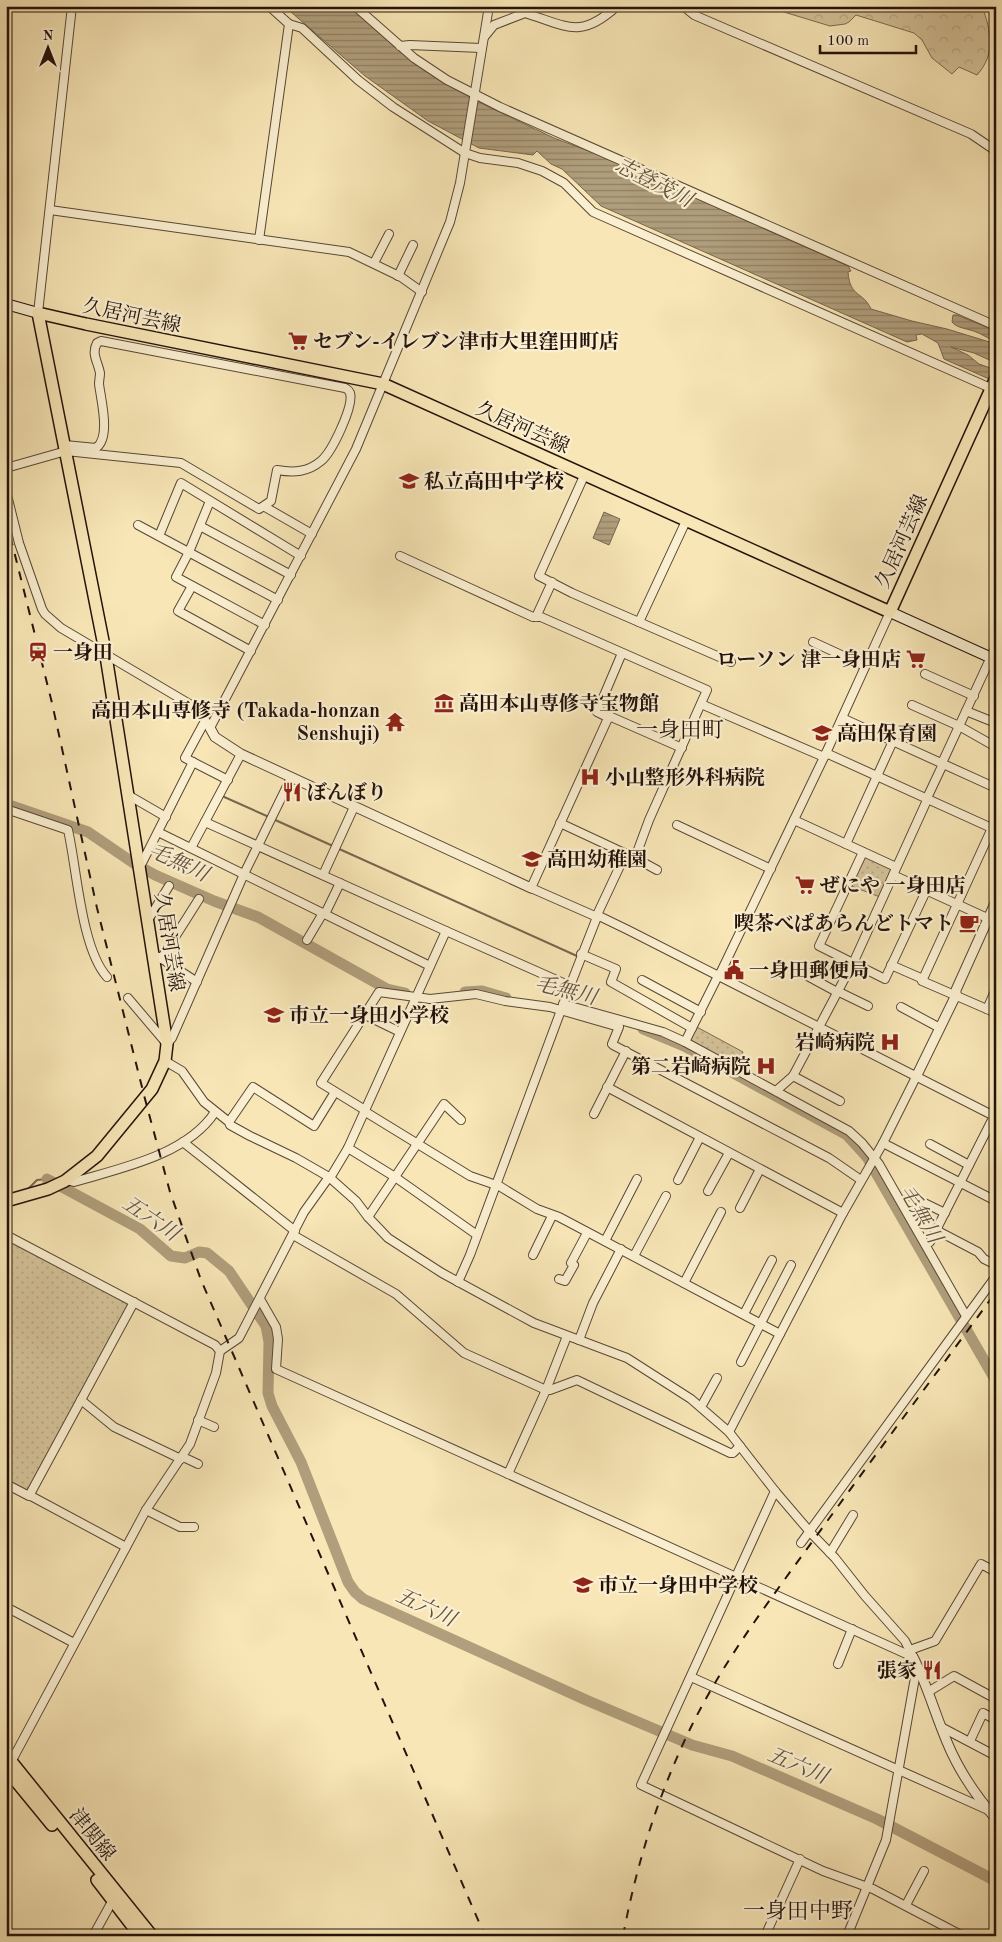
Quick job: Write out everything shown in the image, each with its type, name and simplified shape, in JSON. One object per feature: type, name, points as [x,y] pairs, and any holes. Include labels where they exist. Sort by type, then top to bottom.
[{"type":"main road","points":[[6,304],[38,313]]},
{"type":"main road","name":"久居河芸線","points":[[6,1201],[48,1188],[66,1180],[97,1156],[152,1089],[165,1060],[167,1044],[157,956],[148,920],[106,656],[38,313],[383,384],[890,612],[994,386]]},
{"type":"main road","points":[[890,612],[993,659]]},
{"type":"main road","name":"津関線","points":[[8,1765],[81,1859],[152,1936]]},
{"type":"main road","name":"津関線","points":[[114,1896],[140,1936]]},
{"type":"street","points":[[38,313],[72,6]]},
{"type":"street","points":[[269,6],[289,24],[302,28],[358,80],[393,107],[465,152],[480,158],[518,163],[542,170],[564,183],[593,212],[994,386]]},
{"type":"street","points":[[355,6],[414,58],[447,80],[500,107],[996,326]]},
{"type":"street","points":[[228,780],[186,758],[251,652],[356,449],[422,292],[450,222],[460,183],[489,6]]},
{"type":"street","points":[[482,40],[494,25],[525,12],[567,26],[585,27],[601,20],[616,6]]},
{"type":"street","points":[[683,6],[694,14],[971,134],[996,151]]},
{"type":"street","points":[[259,240],[289,24]]},
{"type":"street","points":[[400,46],[481,48]]},
{"type":"street","points":[[50,210],[349,252],[398,276],[422,292]]},
{"type":"street","points":[[374,264],[389,234]]},
{"type":"street","points":[[398,276],[413,245]]},
{"type":"street","points":[[6,468],[66,448],[96,448],[103,440],[104,418],[99,382],[100,372],[94,353],[94,346],[98,342],[109,342],[347,389],[350,395],[349,406],[334,445],[328,454],[323,460],[306,470],[295,472],[277,470],[271,501],[259,509],[182,463],[66,448]]},
{"type":"street","points":[[584,476],[538,576],[731,662]]},
{"type":"street","points":[[159,536],[182,483],[301,556]]},
{"type":"street","points":[[6,492],[19,543],[45,614],[61,628],[106,656],[198,709],[215,736],[241,754],[531,888],[596,916],[719,976],[995,1117],[930,1242]]},
{"type":"street","points":[[210,501],[189,552],[176,577],[265,624]]},
{"type":"street","points":[[265,506],[312,534]]},
{"type":"street","points":[[639,622],[686,521]]},
{"type":"street","points":[[138,525],[278,600]]},
{"type":"street","points":[[200,526],[291,575]]},
{"type":"street","points":[[400,556],[536,617],[541,617],[707,690],[649,820],[635,858]]},
{"type":"street","points":[[536,617],[552,582]]},
{"type":"street","points":[[192,586],[178,611],[251,652]]},
{"type":"street","points":[[685,1042],[771,869],[890,612]]},
{"type":"street","points":[[814,642],[865,666]]},
{"type":"street","points":[[776,1091],[793,1076],[852,962],[959,726],[993,659],[996,646]]},
{"type":"street","points":[[622,653],[597,712],[682,748]]},
{"type":"street","points":[[925,674],[974,696]]},
{"type":"street","points":[[702,704],[877,776],[994,828],[923,979]]},
{"type":"street","points":[[912,705],[959,726],[996,747]]},
{"type":"street","points":[[966,711],[991,721]]},
{"type":"street","points":[[531,888],[609,718]]},
{"type":"street","points":[[842,718],[996,788]]},
{"type":"street","points":[[846,844],[893,741]]},
{"type":"street","points":[[191,848],[241,754]]},
{"type":"street","points":[[139,866],[193,762]]},
{"type":"street","points":[[128,998],[167,1044],[172,1038],[244,874],[290,778]]},
{"type":"street","points":[[128,795],[166,817]]},
{"type":"street","points":[[323,875],[354,807]]},
{"type":"street","points":[[6,809],[68,830],[81,904],[93,952],[101,970],[108,977]]},
{"type":"street","points":[[794,820],[896,867]]},
{"type":"street","points":[[205,822],[570,986]]},
{"type":"street","points":[[560,823],[626,853],[656,870]]},
{"type":"street","points":[[677,826],[771,869]]},
{"type":"street","points":[[158,832],[430,966]]},
{"type":"street","points":[[863,852],[820,946],[885,979],[926,891]]},
{"type":"street","points":[[458,1282],[581,954],[596,916],[626,853]]},
{"type":"street","points":[[893,875],[992,920]]},
{"type":"street","points":[[307,940],[324,914],[340,883]]},
{"type":"street","points":[[148,920],[169,886]]},
{"type":"street","points":[[197,982],[157,956],[199,899]]},
{"type":"street","points":[[728,1432],[843,1213],[883,1143],[956,995],[956,990],[992,920],[996,902]]},
{"type":"street","points":[[8,1765],[146,1510],[190,1444],[216,1372],[220,1351],[239,1338],[311,1201],[329,1178],[348,1148],[446,931]]},
{"type":"street","points":[[581,954],[616,969],[611,982],[692,1028]]},
{"type":"street","points":[[891,965],[996,1014]]},
{"type":"street","points":[[802,973],[868,1006]]},
{"type":"street","points":[[642,980],[701,1012]]},
{"type":"street","points":[[987,1009],[996,989]]},
{"type":"street","points":[[780,1334],[559,1217],[537,1209],[496,1184],[470,1176],[321,1083],[379,992],[443,998],[476,994],[505,1001],[562,1008],[663,1032],[685,1042],[849,1131],[862,1143],[879,1164],[966,1317]]},
{"type":"street","points":[[901,1007],[940,1028]]},
{"type":"street","points":[[562,1008],[619,1027],[612,1044],[829,1158],[861,1180]]},
{"type":"street","points":[[365,1014],[400,1032]]},
{"type":"street","points":[[594,1114],[626,1051]]},
{"type":"street","points":[[165,1060],[182,1071],[204,1102],[229,1122],[230,1125],[296,1158],[329,1178],[356,1201],[388,1238],[458,1282],[534,1323],[633,1362],[701,1407],[728,1432],[775,1491],[905,1641],[957,1762],[988,1810],[996,1819]]},
{"type":"street","points":[[793,1076],[840,1101]]},
{"type":"street","points":[[229,1122],[253,1087],[314,1126],[335,1092]]},
{"type":"street","points":[[607,1087],[843,1213]]},
{"type":"street","points":[[368,1217],[444,1104],[462,1120]]},
{"type":"street","points":[[66,1180],[74,1182],[159,1155],[200,1130],[215,1112]]},
{"type":"street","points":[[678,1180],[700,1138]]},
{"type":"street","points":[[183,1142],[294,1233],[396,1294],[464,1353],[546,1390],[577,1380],[730,1453],[733,1453],[740,1446]]},
{"type":"street","points":[[883,1143],[996,1201]]},
{"type":"street","points":[[930,1144],[969,1164]]},
{"type":"street","points":[[348,1148],[395,1177],[477,1235]]},
{"type":"street","points":[[708,1191],[728,1153]]},
{"type":"street","points":[[86,1165],[93,1176]]},
{"type":"street","points":[[740,1208],[760,1169]]},
{"type":"street","points":[[605,1241],[637,1179]]},
{"type":"street","points":[[634,1256],[666,1196]]},
{"type":"street","points":[[910,1196],[945,1213]]},
{"type":"street","points":[[684,1283],[721,1212]]},
{"type":"street","points":[[533,1255],[552,1216]]},
{"type":"street","points":[[936,1230],[978,1252],[984,1259],[996,1265]]},
{"type":"street","points":[[559,1278],[565,1281],[574,1265],[571,1263],[587,1233]]},
{"type":"street","points":[[6,1235],[134,1302],[215,1346],[220,1351]]},
{"type":"street","points":[[579,1340],[593,1303],[621,1249]]},
{"type":"street","points":[[744,1314],[772,1260]]},
{"type":"street","points":[[741,1362],[791,1266]]},
{"type":"street","points":[[801,1543],[996,1276]]},
{"type":"street","points":[[259,1300],[276,1327],[278,1339],[276,1369],[852,1629],[911,1653],[935,1641],[981,1564],[996,1572]]},
{"type":"street","points":[[29,1495],[134,1302]]},
{"type":"street","points":[[508,1474],[568,1336]]},
{"type":"street","points":[[701,1407],[717,1378]]},
{"type":"street","points":[[80,1400],[114,1427],[198,1464]]},
{"type":"street","points":[[198,1420],[214,1427]]},
{"type":"street","points":[[6,1484],[126,1547]]},
{"type":"street","points":[[775,1491],[641,1785],[824,1871],[874,1890],[906,1905],[963,1936]]},
{"type":"street","points":[[146,1510],[180,1528],[194,1527]]},
{"type":"street","points":[[830,1553],[853,1515]]},
{"type":"street","points":[[6,1607],[74,1644]]},
{"type":"street","points":[[838,1664],[852,1629]]},
{"type":"street","points":[[847,1936],[886,1840],[918,1671]]},
{"type":"street","points":[[928,1692],[954,1676],[996,1698]]},
{"type":"street","points":[[691,1677],[988,1810]]},
{"type":"street","points":[[970,1741],[984,1713],[996,1720]]},
{"type":"street","points":[[941,1727],[996,1756]]},
{"type":"street","points":[[765,1936],[800,1859]]},
{"type":"street","points":[[906,1905],[924,1871]]},
{"type":"street","points":[[93,1936],[114,1896]]},
{"type":"street","points":[[6,1930],[13,1936]]},
{"type":"green space","points":[[733,6],[982,6],[988,24],[989,51],[983,67],[977,75],[959,67],[952,74],[932,58],[922,40],[914,33],[856,15],[845,24],[830,26],[774,9]]},
{"type":"green space","points":[[865,856],[892,870],[880,897],[851,886]]},
{"type":"green space","points":[[695,1026],[743,1052],[735,1067],[687,1041]]},
{"type":"green space","points":[[10,1240],[126,1302],[128,1307],[30,1488],[26,1490],[6,1479],[6,1241]]},
{"type":"water","name":"志登茂川","points":[[284,6],[349,6],[434,77],[485,105],[554,138],[602,156],[848,266],[851,271],[848,272],[851,286],[868,303],[871,309],[996,344],[996,363],[974,353],[951,347],[968,355],[979,364],[996,370],[996,382],[944,359],[938,343],[922,334],[916,335],[917,340],[907,342],[601,206],[562,169],[551,164],[537,151],[533,155],[479,148],[428,121],[365,76]]},
{"type":"water","points":[[953,315],[996,331],[996,343],[980,333],[956,325],[952,322]]},
{"type":"water","points":[[604,512],[620,519],[609,545],[593,538]]},
{"type":"waterway","points":[[222,796],[269,817]]},
{"type":"waterway","name":"毛無川","points":[[6,804],[88,832],[135,864],[155,875],[214,901],[258,917],[387,989],[405,993]]},
{"type":"waterway","points":[[273,819],[333,846]]},
{"type":"waterway","points":[[337,848],[577,956]]},
{"type":"waterway","name":"毛無川","points":[[465,992],[482,991],[506,998]]},
{"type":"waterway","name":"毛無川","points":[[643,1029],[684,1046],[847,1135],[867,1157],[996,1381]]},
{"type":"waterway","points":[[28,1189],[37,1180],[47,1179]]},
{"type":"waterway","name":"五六川","points":[[47,1179],[140,1229],[171,1256],[185,1258],[199,1252],[207,1253],[229,1271],[266,1326],[269,1342],[268,1393],[272,1406],[301,1462],[348,1582],[363,1599],[586,1700],[692,1745],[732,1756],[877,1819],[996,1881]]},
{"type":"railway","points":[[6,519],[52,703],[97,908],[170,1192],[201,1280],[485,1936]]},
{"type":"railway","points":[[623,1936],[642,1854],[659,1802],[680,1750],[705,1701],[733,1654],[764,1608],[996,1292]]},
{"type":"place","name":"セブン-イレブン津市大里窪田町店","points":[[298,341]]},
{"type":"place","name":"私立高田中学校","points":[[409,481]]},
{"type":"place","name":"一身田","points":[[38,652]]},
{"type":"place","name":"ローソン 津一身田店","points":[[916,659]]},
{"type":"place","name":"高田本山専修寺宝物館","points":[[444,703]]},
{"type":"place","name":"高田本山専修寺 (Takada-honzan Senshuji)","points":[[395,722]]},
{"type":"place","name":"高田保育園","points":[[822,733]]},
{"type":"place","name":"小山整形外科病院","points":[[590,777]]},
{"type":"place","name":"ぼんぼり","points":[[292,792]]},
{"type":"place","name":"高田幼稚園","points":[[532,859]]},
{"type":"place","name":"ぜにや 一身田店","points":[[805,885]]},
{"type":"place","name":"喫茶べぱあらんどトマト","points":[[969,923]]},
{"type":"place","name":"一身田郵便局","points":[[734,970]]},
{"type":"place","name":"市立一身田小学校","points":[[274,1015]]},
{"type":"place","name":"岩崎病院","points":[[890,1042]]},
{"type":"place","name":"第二岩崎病院","points":[[766,1066]]},
{"type":"place","name":"市立一身田中学校","points":[[583,1585]]},
{"type":"place","name":"張家","points":[[932,1670]]},
{"type":"district","name":"一身田町","points":[[680,729]]},
{"type":"district","name":"一身田中野","points":[[798,1910]]}]
